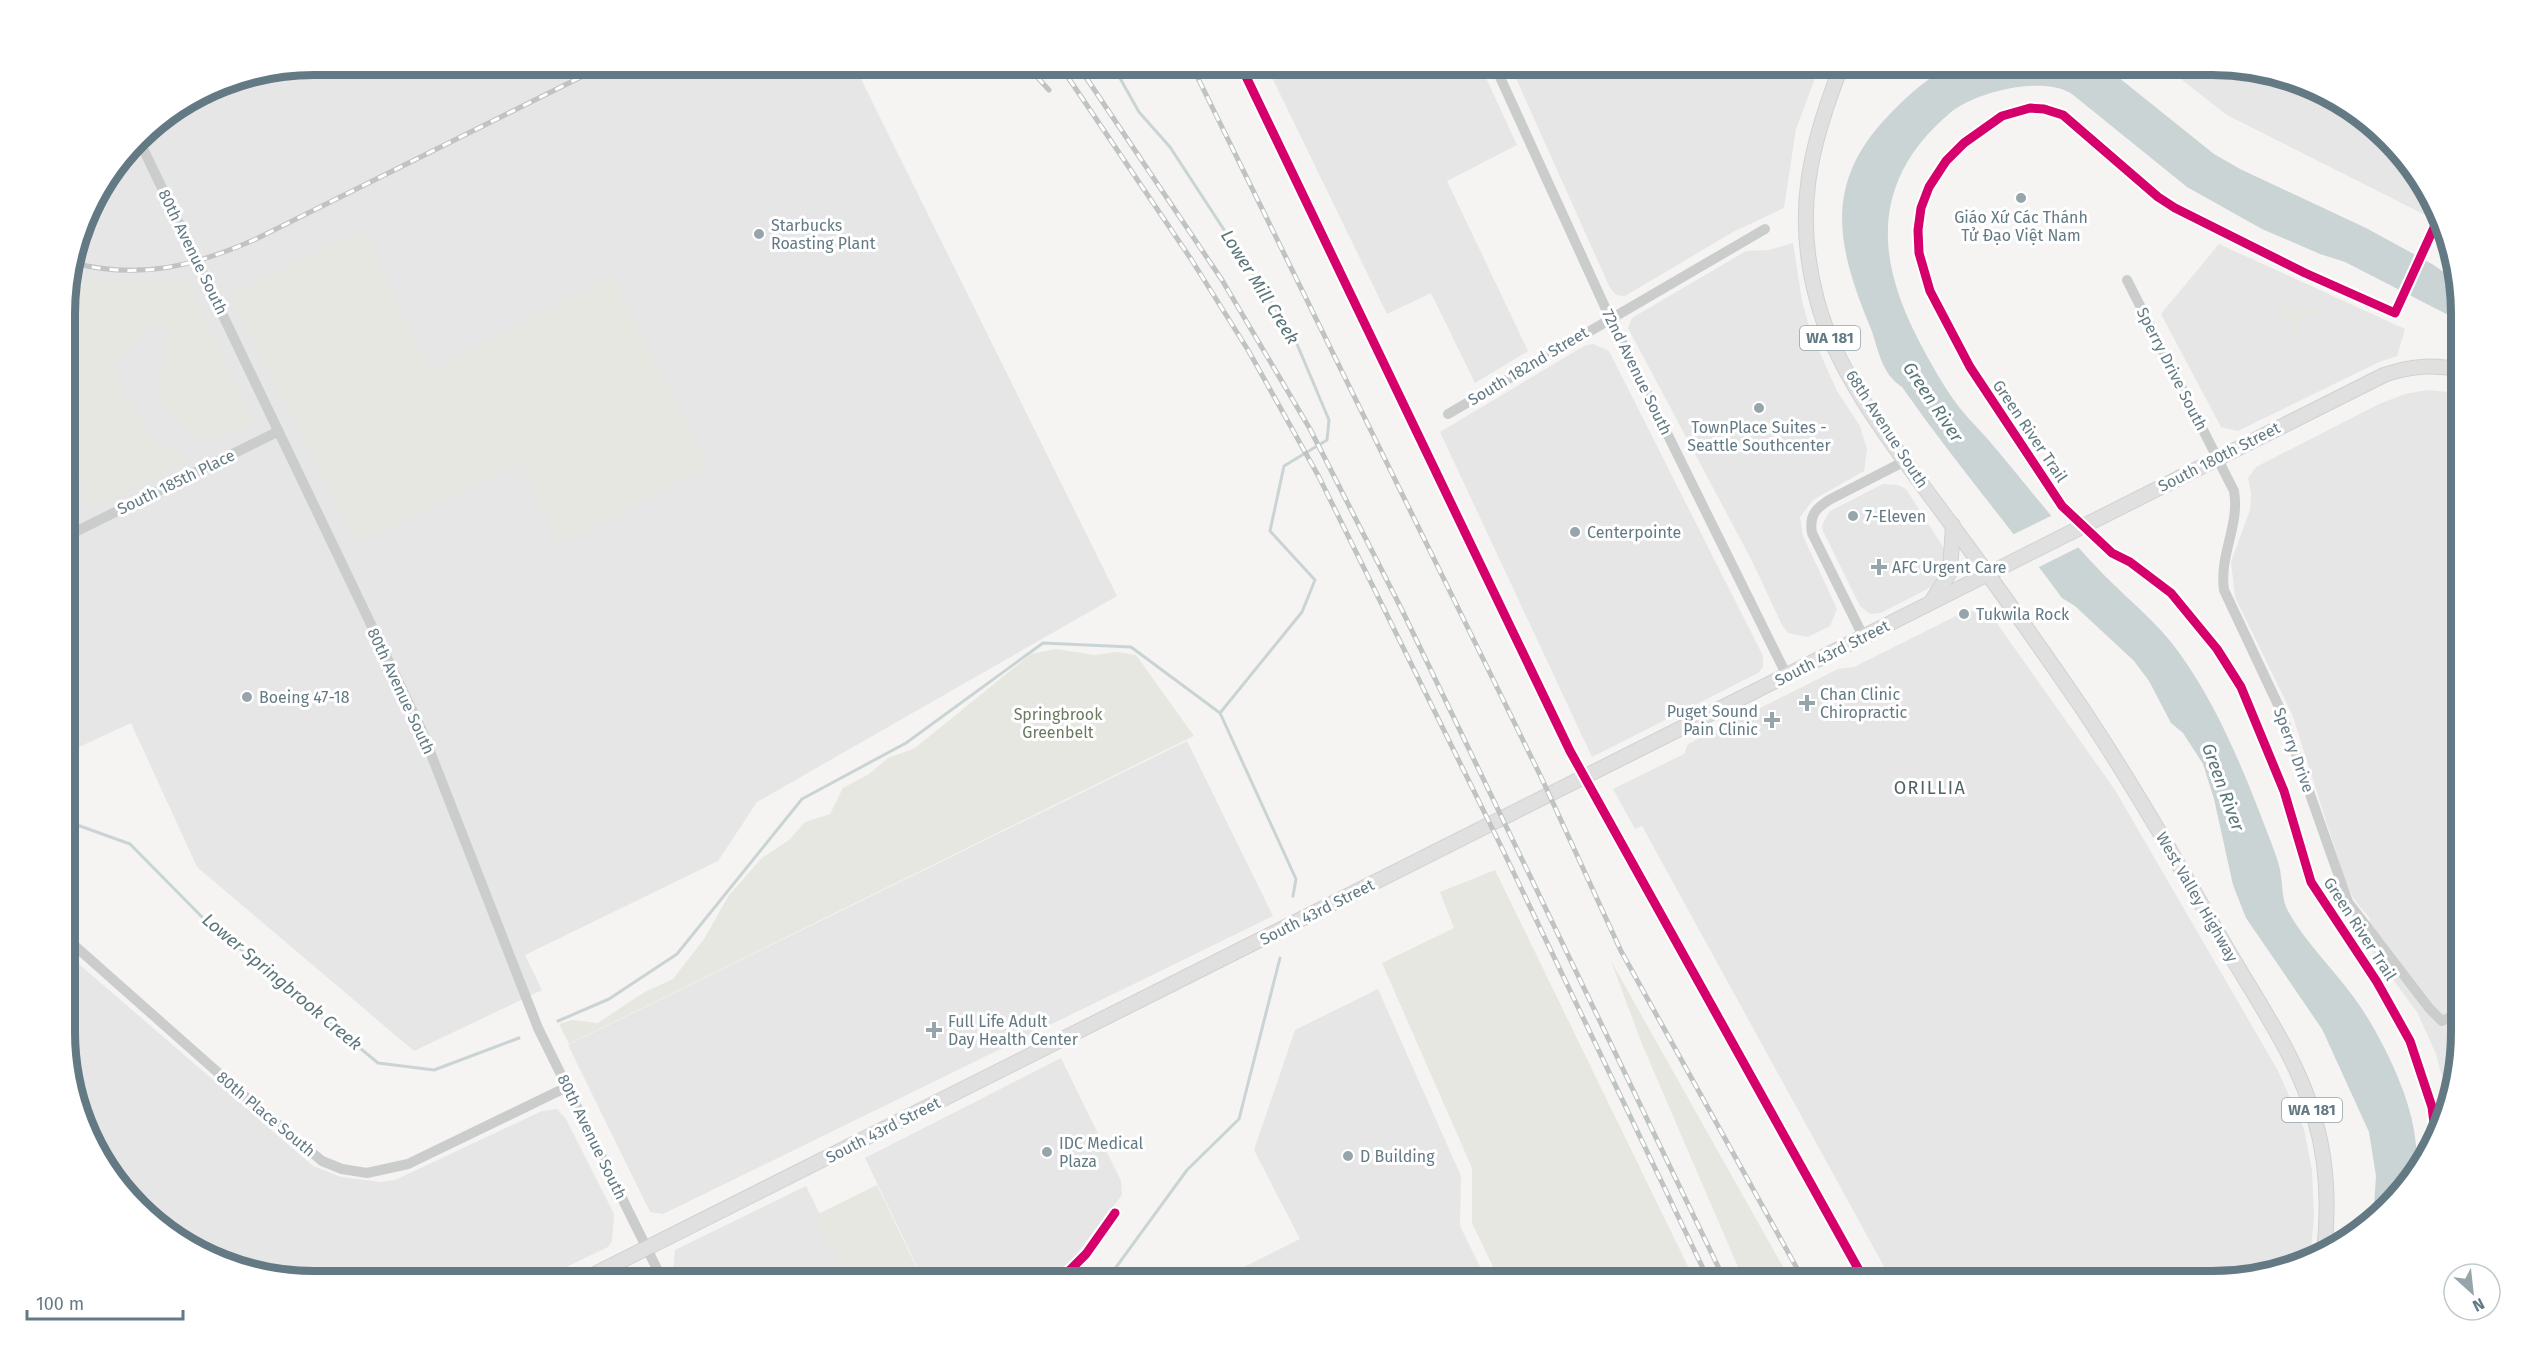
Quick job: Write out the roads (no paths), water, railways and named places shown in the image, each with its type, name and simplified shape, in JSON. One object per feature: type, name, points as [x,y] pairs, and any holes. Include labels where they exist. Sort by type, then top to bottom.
[{"type":"main road","name":"68th Avenue South","points":[[1838,75],[1811,156],[1805,202],[1806,240],[1816,298],[1824,326],[1860,392],[1905,461],[1986,573]]},
{"type":"main road","name":"South 180th Street","points":[[1986,573],[2384,375],[2415,367],[2434,366],[2451,369]]},
{"type":"main road","points":[[1930,603],[1950,572],[1953,525]]},
{"type":"main road","name":"South 43rd Street","points":[[602,1271],[1787,676],[1986,573]]},
{"type":"main road","name":"West Valley Highway","points":[[1986,573],[2080,706],[2122,773],[2190,884],[2298,1078],[2315,1118],[2325,1160],[2328,1206],[2325,1242]]},
{"type":"street","name":"72nd Avenue South","points":[[1499,75],[1610,318],[1787,676]]},
{"type":"street","name":"80th Avenue South","points":[[143,147],[422,731],[516,977],[567,1087],[658,1271]]},
{"type":"street","name":"South 182nd Street","points":[[1448,414],[1765,229]]},
{"type":"street","name":"Sperry Drive South","points":[[2127,280],[2218,457]]},
{"type":"street","name":"South 185th Place","points":[[75,532],[278,432]]},
{"type":"street","name":"Sperry Drive","points":[[2218,457],[2234,491],[2236,505],[2236,518],[2221,572],[2224,590],[2234,617],[2280,709],[2340,887],[2355,915],[2384,947],[2429,1008],[2442,1021],[2451,1017]]},
{"type":"street","points":[[1863,636],[1812,533],[1811,517],[1829,500],[1905,461]]},
{"type":"street","name":"80th Place South","points":[[75,946],[322,1161],[342,1169],[367,1173],[408,1164],[567,1087]]},
{"type":"water","name":"Green River","points":[[1935,75],[2115,75],[2214,154],[2240,169],[2366,228],[2447,274],[2451,316],[2345,262],[2320,254],[2262,229],[2187,187],[2072,94],[2059,88],[2044,86],[2009,88],[1976,98],[1950,113],[1925,138],[1906,164],[1894,191],[1889,218],[1888,247],[1894,277],[1904,308],[1937,374],[1959,407],[2063,530],[2105,576],[2163,633],[2195,676],[2232,745],[2252,793],[2278,863],[2288,911],[2305,937],[2362,1009],[2383,1044],[2409,1109],[2414,1131],[2416,1157],[2392,1190],[2374,1208],[2376,1176],[2369,1132],[2322,1029],[2246,918],[2233,885],[2214,799],[2203,764],[2183,733],[2171,723],[2149,681],[2134,661],[2075,606],[2062,598],[1902,387],[1885,368],[1850,271],[1844,243],[1842,217],[1845,191],[1853,166],[1868,141],[1889,115],[1919,86]]},
{"type":"waterway","name":"Lower Mill Creek","points":[[1118,75],[1139,112],[1170,147],[1294,337],[1329,420],[1327,440],[1284,466],[1270,531],[1315,580],[1302,612],[1220,713]]},
{"type":"waterway","name":"Lower Springbrook Creek","points":[[558,1021],[609,999],[677,954],[802,799],[906,743],[1043,643],[1131,647],[1220,713],[1296,879],[1293,896]]},
{"type":"waterway","name":"Lower Springbrook Creek","points":[[75,824],[130,844],[204,919],[378,1063],[434,1070],[519,1038]]},
{"type":"waterway","name":"Lower Springbrook Creek","points":[[1113,1271],[1187,1170],[1239,1119],[1280,958]]},
{"type":"railway","points":[[81,264],[98,268],[145,270],[167,268],[211,257],[256,239],[585,75]]},
{"type":"railway","points":[[1035,75],[1049,90]]},
{"type":"railway","points":[[1066,75],[1191,259],[1248,350],[1319,477],[1498,840],[1704,1271]]},
{"type":"railway","points":[[1084,75],[1222,280],[1310,429],[1401,608],[1720,1271]]},
{"type":"railway","points":[[1196,75],[1542,779],[1621,951],[1798,1271]]},
{"type":"place","name":"Giáo Xứ Các Thánh Tử Đạo Việt Nam","points":[[2021,198]]},
{"type":"place","name":"Starbucks Roasting Plant","points":[[759,234]]},
{"type":"place","name":"TownPlace Suites - Seattle Southcenter","points":[[1759,408]]},
{"type":"place","name":"7-Eleven","points":[[1853,516]]},
{"type":"place","name":"Centerpointe","points":[[1575,532]]},
{"type":"place","name":"AFC Urgent Care","points":[[1879,567]]},
{"type":"place","name":"Tukwila Rock","points":[[1964,614]]},
{"type":"place","name":"Boeing 47-18","points":[[247,697]]},
{"type":"place","name":"Chan Clinic Chiropractic","points":[[1807,703]]},
{"type":"place","name":"Puget Sound Pain Clinic","points":[[1772,720]]},
{"type":"place","name":"Full Life Adult Day Health Center","points":[[934,1030]]},
{"type":"place","name":"IDC Medical Plaza","points":[[1047,1152]]},
{"type":"place","name":"D Building","points":[[1348,1156]]},
{"type":"district","name":"ORILLIA","points":[[1930,788]]},
{"type":"park label","name":"Springbrook Greenbelt","points":[[1058,723]]}]
